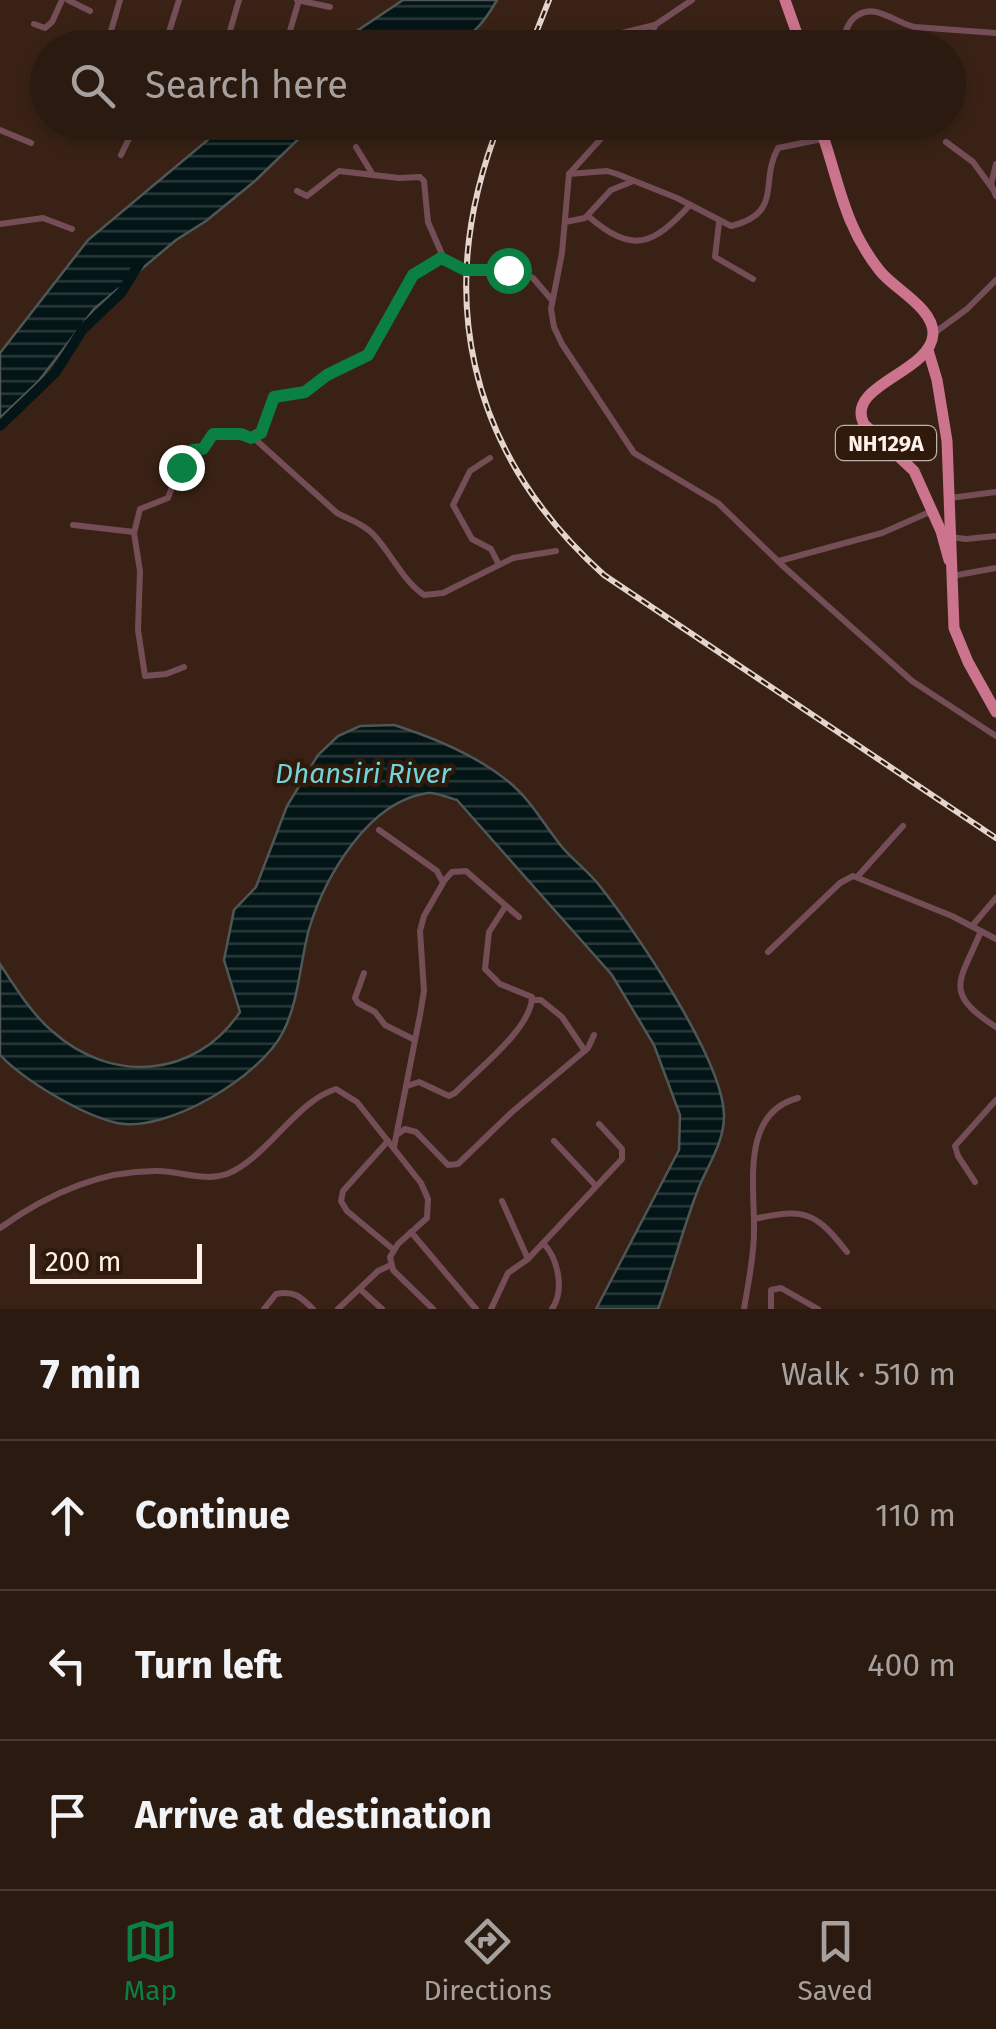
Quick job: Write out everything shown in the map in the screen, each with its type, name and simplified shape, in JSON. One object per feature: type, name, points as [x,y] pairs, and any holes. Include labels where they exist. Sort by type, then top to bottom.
[{"type":"highway","points":[[785,0],[796,30]]},
{"type":"highway","points":[[824,140],[844,212],[889,282],[926,314],[933,335],[928,350]]},
{"type":"highway","name":"NH129A","points":[[949,560],[914,471],[864,424],[860,410],[872,392],[928,350],[938,380],[946,441],[952,616],[956,637],[996,712]]},
{"type":"street","points":[[34,24],[45,28],[50,25],[65,0],[90,11]]},
{"type":"street","points":[[111,30],[120,0]]},
{"type":"street","points":[[170,30],[179,0]]},
{"type":"street","points":[[230,30],[239,0]]},
{"type":"street","points":[[290,30],[298,0],[330,7]]},
{"type":"street","points":[[634,30],[655,25],[692,0]]},
{"type":"street","points":[[847,30],[851,21],[868,12],[887,13],[904,25],[956,30]]},
{"type":"street","points":[[652,30],[655,25]]},
{"type":"street","points":[[966,31],[996,33]]},
{"type":"street","points":[[0,130],[31,144]]},
{"type":"street","points":[[121,155],[128,140]]},
{"type":"street","points":[[600,140],[570,174],[551,318],[557,334],[629,448],[652,466],[718,503],[912,681],[996,736]]},
{"type":"street","points":[[570,174],[607,171],[690,205],[719,223],[737,225],[764,208],[770,196],[778,148],[819,140]]},
{"type":"street","points":[[946,142],[973,162],[994,192]]},
{"type":"street","points":[[356,147],[373,175]]},
{"type":"street","points":[[994,192],[996,164]]},
{"type":"street","points":[[296,190],[309,195],[339,171],[422,179],[428,222],[444,259],[465,270],[518,271],[533,278],[552,300]]},
{"type":"street","points":[[564,222],[588,216],[610,190],[632,182]]},
{"type":"street","points":[[588,216],[614,235],[649,240],[668,230],[690,205]]},
{"type":"street","points":[[0,224],[43,218],[72,229]]},
{"type":"street","points":[[719,223],[715,257],[753,280]]},
{"type":"street","points":[[444,259],[413,275],[368,355],[327,375],[305,392],[272,398],[269,419],[258,442],[337,513],[354,519],[371,532],[419,592],[443,593],[518,556],[556,551]]},
{"type":"street","points":[[933,335],[996,280]]},
{"type":"street","points":[[184,668],[147,677],[144,674],[138,630],[140,571],[134,532],[138,511],[168,498],[179,469],[188,462],[193,450],[203,449],[213,434],[251,438],[261,433]]},
{"type":"street","points":[[490,458],[470,471],[453,505],[472,539],[490,549],[498,565]]},
{"type":"street","points":[[950,498],[996,492]]},
{"type":"street","points":[[778,562],[882,532],[932,511]]},
{"type":"street","points":[[73,525],[134,532]]},
{"type":"street","points":[[950,536],[996,536]]},
{"type":"street","points":[[950,576],[996,568]]},
{"type":"street","points":[[768,952],[840,883],[858,876],[903,826]]},
{"type":"street","points":[[379,830],[437,871],[442,883]]},
{"type":"street","points":[[394,1250],[343,1206],[341,1196],[397,1134],[424,991],[420,931],[424,916],[452,872],[466,871],[519,918]]},
{"type":"street","points":[[858,876],[996,938]]},
{"type":"street","points":[[972,926],[996,898]]},
{"type":"street","points":[[505,907],[489,932],[485,969],[493,980],[541,1000],[562,1017],[585,1050]]},
{"type":"street","points":[[981,931],[960,980],[959,992],[965,1004],[996,1027]]},
{"type":"street","points":[[364,973],[355,998],[358,1003],[375,1012],[385,1025],[415,1040]]},
{"type":"street","points":[[406,1087],[419,1082],[448,1096],[455,1093],[519,1028],[534,1000]]},
{"type":"street","points":[[397,1134],[405,1129],[413,1131],[448,1165],[458,1164],[585,1050],[594,1035]]},
{"type":"street","points":[[0,1228],[49,1199],[112,1174],[167,1171],[208,1178],[229,1173],[318,1097],[333,1089],[355,1100],[428,1198],[427,1218],[390,1257],[391,1265],[432,1309]]},
{"type":"street","points":[[744,1309],[754,1218],[752,1171],[760,1126],[782,1102],[798,1098]]},
{"type":"street","points":[[976,1182],[955,1146],[996,1100]]},
{"type":"street","points":[[492,1309],[508,1274],[528,1259],[620,1162],[624,1152],[600,1124]]},
{"type":"street","points":[[554,1141],[596,1186]]},
{"type":"street","points":[[502,1201],[528,1259]]},
{"type":"street","points":[[754,1218],[785,1213],[812,1216],[828,1227],[847,1252]]},
{"type":"street","points":[[411,1232],[476,1309]]},
{"type":"street","points":[[543,1243],[556,1264],[559,1294],[552,1309]]},
{"type":"street","points":[[338,1309],[382,1267],[391,1265]]},
{"type":"street","points":[[771,1309],[774,1288],[792,1291],[818,1309]]},
{"type":"street","points":[[360,1289],[382,1309]]},
{"type":"street","points":[[264,1309],[276,1294],[289,1292],[300,1295],[313,1309]]},
{"type":"water","points":[[403,0],[497,0],[475,30],[358,30]]},
{"type":"water","points":[[208,140],[297,140],[255,181],[94,309],[38,382],[0,418],[0,353],[88,240]]},
{"type":"water","name":"Dhansiri River","points":[[394,725],[469,756],[496,772],[524,797],[634,932],[710,1063],[724,1116],[722,1135],[693,1202],[658,1309],[596,1309],[679,1150],[680,1115],[654,1045],[612,975],[457,800],[431,793],[406,799],[386,810],[352,844],[316,909],[293,1007],[283,1032],[255,1066],[211,1098],[161,1119],[117,1123],[55,1096],[0,1055],[0,964],[44,1024],[75,1048],[100,1060],[151,1067],[200,1051],[221,1034],[240,1012],[224,960],[234,910],[256,887],[287,806],[318,755],[338,736],[360,726]]},
{"type":"waterway","name":"Dhansiri River","points":[[0,426],[55,373],[83,329],[121,293],[139,264]]},
{"type":"railway","points":[[537,30],[549,0]]},
{"type":"railway","points":[[494,140],[479,185],[468,247],[467,308],[475,366],[493,422],[520,476],[557,527],[604,575],[996,838]]},
{"type":"route","points":[[181,467],[193,450],[203,449],[213,434],[251,438],[261,433],[268,422],[272,398],[305,392],[327,375],[362,360],[376,346],[416,272],[441,258],[465,270],[508,270]]}]
